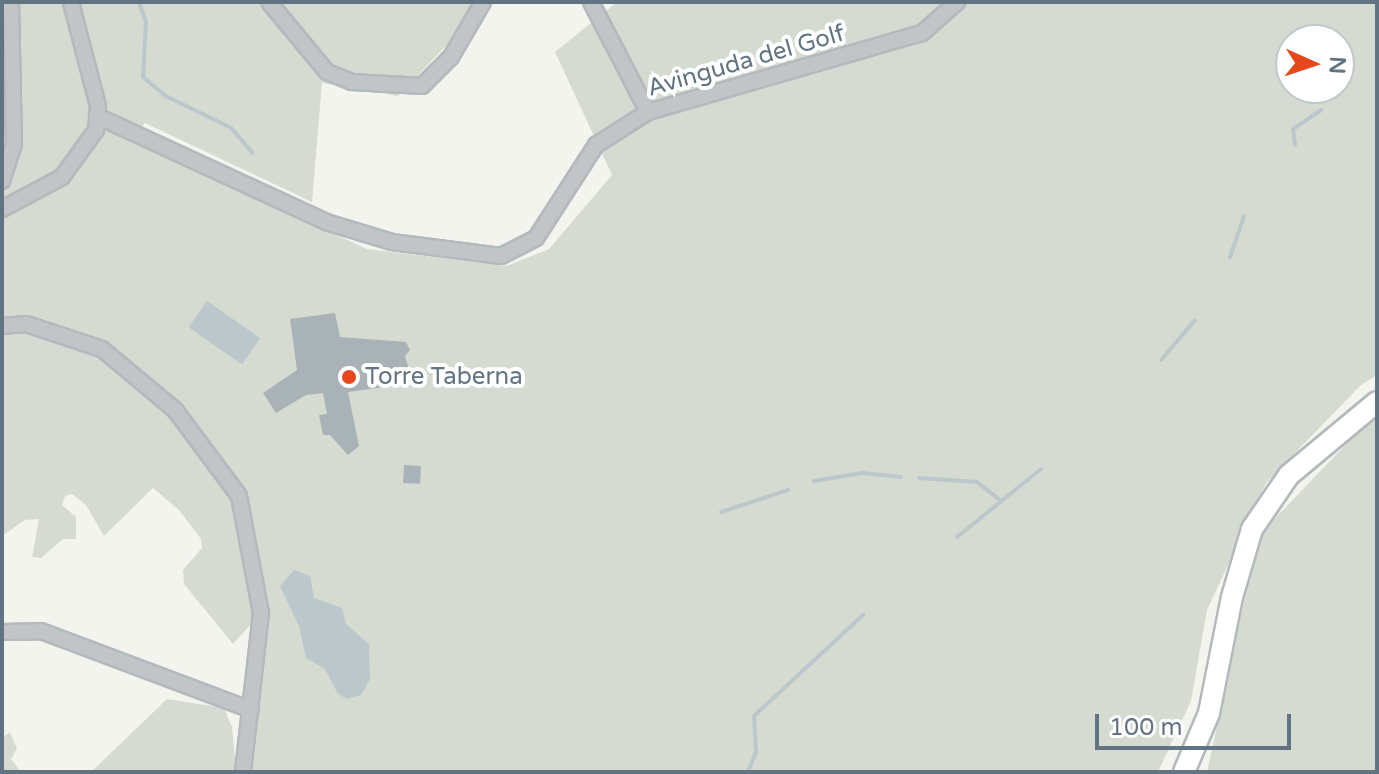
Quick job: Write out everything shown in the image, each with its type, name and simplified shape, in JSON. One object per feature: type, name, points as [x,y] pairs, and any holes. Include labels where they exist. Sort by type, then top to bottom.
[{"type":"main road","points":[[1184,772],[1209,713],[1232,597],[1252,529],[1289,475],[1377,402]]},
{"type":"street","points":[[2,181],[14,144],[11,2]]},
{"type":"street","points":[[2,209],[62,177],[96,130],[97,116],[71,2]]},
{"type":"street","points":[[269,2],[327,72],[352,82],[422,86],[451,57],[483,2]]},
{"type":"street","points":[[591,2],[648,112]]},
{"type":"street","name":"Avinguda del Golf","points":[[97,116],[326,222],[392,242],[501,256],[536,238],[596,145],[648,112],[922,33],[957,2]]},
{"type":"street","points":[[2,326],[26,324],[102,349],[175,410],[239,496],[261,613],[243,772]]},
{"type":"street","points":[[2,632],[41,631],[251,710]]},
{"type":"shaded area","points":[[2,2],[473,2],[462,29],[398,96],[322,83],[312,202],[145,123],[130,142],[367,249],[507,266],[549,249],[612,175],[555,52],[617,2],[1377,2],[1377,375],[1361,385],[1266,483],[1207,610],[1191,701],[1158,772],[250,772],[253,622],[233,644],[184,584],[183,570],[202,548],[201,539],[179,510],[153,488],[104,536],[86,505],[72,494],[65,496],[62,505],[76,517],[76,539],[63,539],[41,558],[32,557],[39,519],[25,520],[2,536]]},
{"type":"shaded area","points":[[207,301],[260,338],[242,364],[189,327]]},
{"type":"shaded area","points":[[1377,419],[1377,772],[1207,772],[1258,536],[1357,433]]},
{"type":"shaded area","points":[[294,570],[310,576],[314,598],[342,608],[346,624],[369,644],[370,679],[361,695],[347,699],[338,694],[325,669],[306,658],[299,626],[280,586]]},
{"type":"shaded area","points":[[167,699],[224,708],[232,727],[236,772],[91,772]]},
{"type":"shaded area","points":[[10,732],[17,749],[11,759],[21,772],[2,772],[2,738]]},
{"type":"building","name":"Torre Taberna","points":[[335,313],[340,337],[406,342],[410,350],[405,356],[413,383],[348,392],[359,446],[348,455],[330,435],[323,435],[319,415],[327,414],[323,393],[306,395],[276,413],[263,393],[297,370],[290,319]]},
{"type":"building","points":[[404,465],[421,466],[420,484],[403,483]]},
{"type":"waterway","points":[[139,2],[146,22],[143,77],[166,96],[231,128],[253,153]]},
{"type":"waterway","points":[[1295,145],[1293,129],[1321,110]]},
{"type":"waterway","points":[[1230,257],[1244,216]]},
{"type":"waterway","points":[[1161,360],[1195,320]]},
{"type":"waterway","points":[[957,537],[1041,469]]},
{"type":"waterway","points":[[814,481],[862,473],[901,477]]},
{"type":"waterway","points":[[919,478],[977,482],[1001,501]]},
{"type":"waterway","points":[[721,512],[788,490]]},
{"type":"waterway","points":[[748,772],[756,752],[754,716],[863,615]]},
{"type":"place","name":"Torre Taberna","points":[[349,377]]}]
